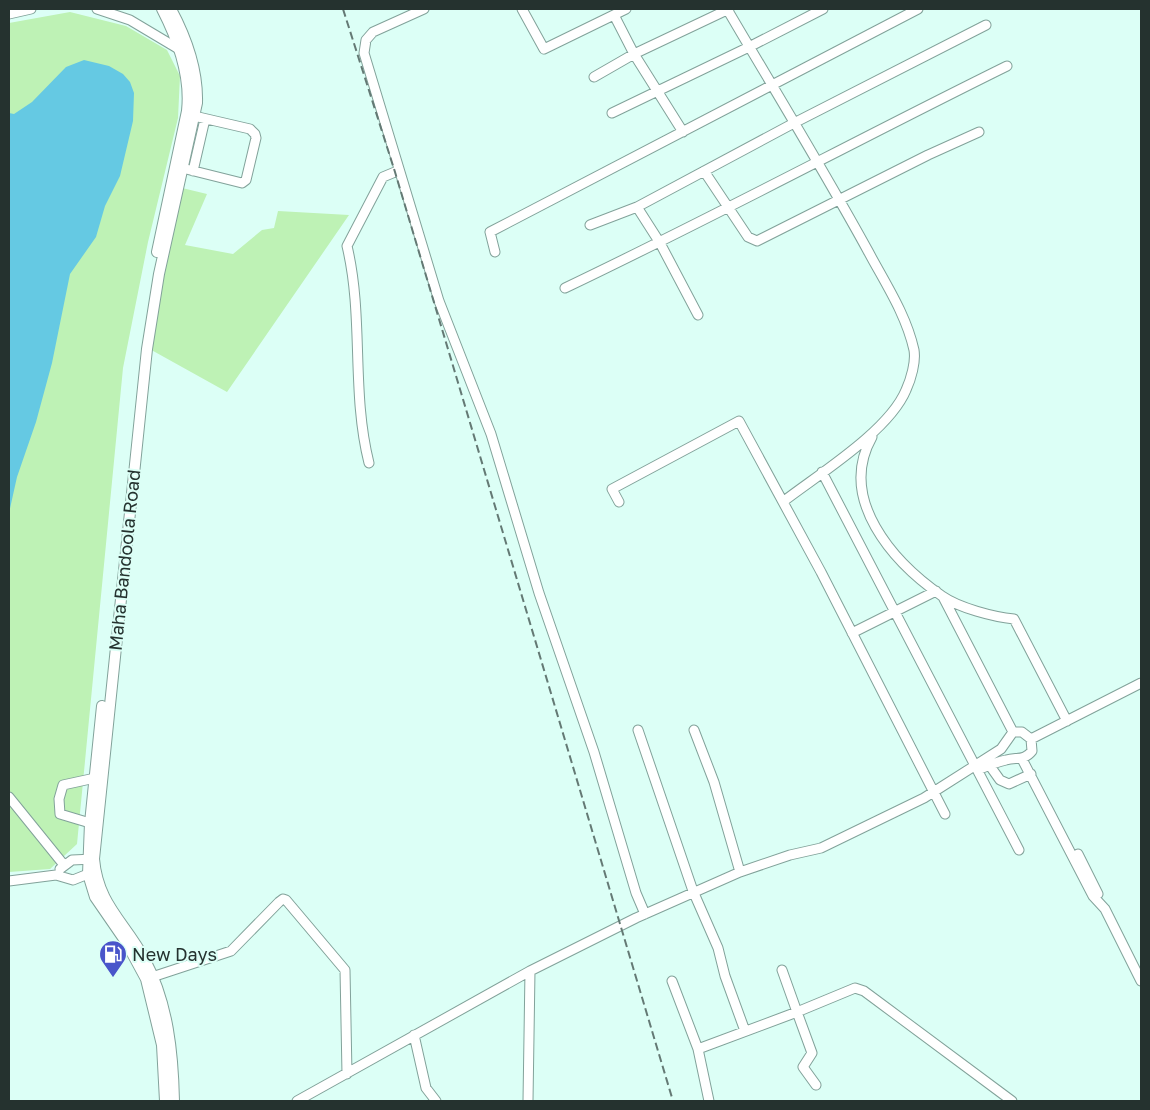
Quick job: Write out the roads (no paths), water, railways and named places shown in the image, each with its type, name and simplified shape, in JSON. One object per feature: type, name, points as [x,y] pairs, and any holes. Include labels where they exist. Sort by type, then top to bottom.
[{"type":"main road","name":"Maha Bandoola Road","points":[[162,9],[180,50],[188,82],[188,102],[144,317],[90,823],[90,859],[95,897],[150,978],[173,1052],[174,1101]]},
{"type":"main road","name":"Maha Bandoola Road","points":[[90,859],[147,349],[159,274],[194,116],[197,94],[190,57],[171,9]]},
{"type":"main road","name":"Maha Bandoola Road","points":[[150,978],[162,1045],[165,1101]]},
{"type":"street","points":[[9,14],[31,9]]},
{"type":"street","points":[[97,9],[130,20],[190,57]]},
{"type":"street","points":[[424,9],[373,32],[366,40],[364,53],[439,301],[491,434],[542,602],[594,752],[636,893],[645,914]]},
{"type":"street","points":[[522,9],[544,49],[626,9]]},
{"type":"street","points":[[594,77],[634,54],[728,9],[840,200],[906,323],[914,352],[913,368],[906,391],[897,406],[873,434],[866,446],[862,469],[864,499],[872,520],[892,552],[907,569],[939,594],[998,617],[1014,619],[1067,721]]},
{"type":"street","points":[[612,113],[823,9]]},
{"type":"street","points":[[495,252],[490,232],[918,9]]},
{"type":"street","points":[[614,16],[634,54],[659,90],[683,132]]},
{"type":"street","points":[[590,225],[637,208],[794,123],[986,24]]},
{"type":"street","points":[[565,288],[660,243],[727,206],[1007,66]]},
{"type":"street","points":[[182,168],[242,183],[246,180],[256,138],[250,129],[194,116]]},
{"type":"street","points":[[193,171],[205,119]]},
{"type":"street","points":[[704,171],[748,238],[758,242],[928,155],[979,132]]},
{"type":"street","points":[[369,463],[363,436],[355,278],[347,246],[383,177],[395,172]]},
{"type":"street","points":[[637,208],[660,243],[698,315]]},
{"type":"street","points":[[619,502],[612,489],[739,421],[784,501],[944,814]]},
{"type":"street","points":[[784,501],[873,434]]},
{"type":"street","points":[[822,472],[1019,850]]},
{"type":"street","points":[[852,633],[895,611],[939,594]]},
{"type":"street","points":[[939,594],[1013,732]]},
{"type":"street","points":[[1031,739],[1141,683]]},
{"type":"street","points":[[638,730],[693,891],[718,948],[725,976],[745,1031]]},
{"type":"street","points":[[694,730],[714,782],[740,872]]},
{"type":"street","points":[[977,767],[990,766],[1008,759],[1025,758],[1032,751],[1031,739],[1022,732],[1013,732]]},
{"type":"street","points":[[297,1101],[530,971],[645,914],[693,891],[740,872],[790,855],[821,848],[933,792],[977,767],[1001,749],[1013,732]]},
{"type":"street","points":[[1025,758],[1031,774],[1093,896],[1105,909]]},
{"type":"street","points":[[1025,758],[1092,879],[1141,981]]},
{"type":"street","points":[[990,766],[1000,780],[1009,784],[1031,774]]},
{"type":"street","points":[[90,823],[60,814],[59,799],[63,785],[95,778]]},
{"type":"street","points":[[9,797],[64,864]]},
{"type":"street","points":[[56,875],[64,864],[76,859],[90,859]]},
{"type":"street","points":[[9,881],[56,875],[73,880],[91,873]]},
{"type":"street","points":[[150,978],[232,951],[279,902],[283,899],[286,900],[345,970],[347,1074]]},
{"type":"street","points":[[782,970],[812,1053],[803,1067],[816,1085]]},
{"type":"street","points":[[528,1101],[530,971]]},
{"type":"street","points":[[672,981],[698,1049],[709,1101]]},
{"type":"street","points":[[698,1049],[855,988],[864,991],[1012,1101]]},
{"type":"street","points":[[414,1035],[426,1088],[436,1101]]},
{"type":"water","points":[[84,60],[109,66],[123,74],[130,82],[134,93],[133,121],[120,176],[105,206],[96,237],[70,274],[52,363],[36,422],[17,477],[9,513],[9,113],[14,114],[32,102],[66,67]]},
{"type":"railway","points":[[343,9],[395,172],[673,1101]]},
{"type":"place","name":"New Days","points":[[113,978]]}]
